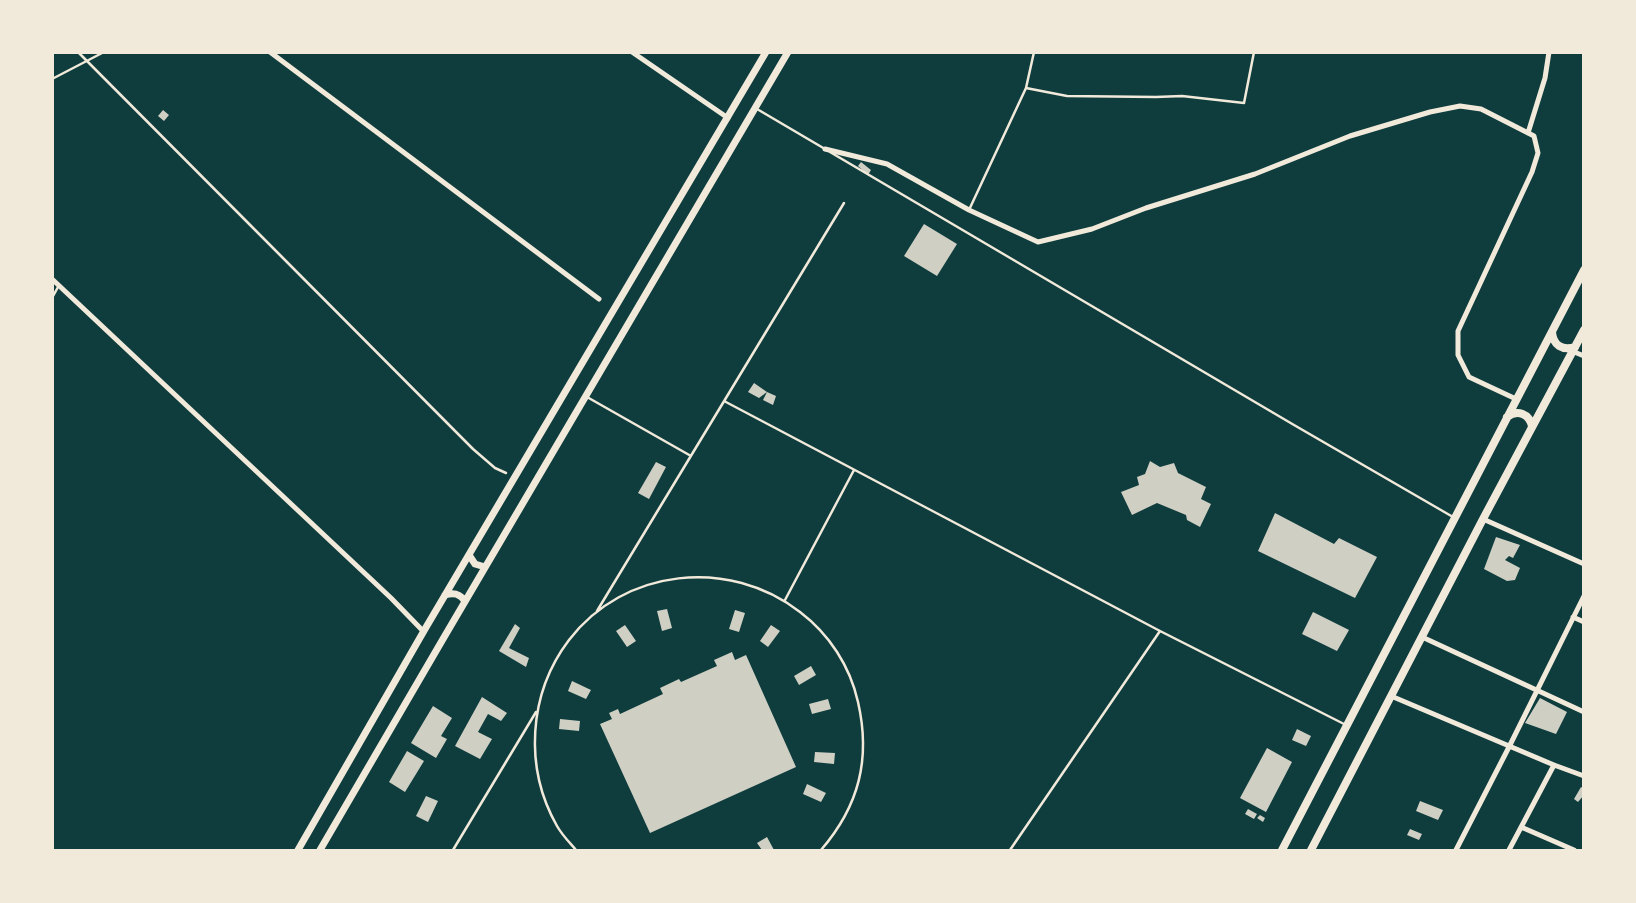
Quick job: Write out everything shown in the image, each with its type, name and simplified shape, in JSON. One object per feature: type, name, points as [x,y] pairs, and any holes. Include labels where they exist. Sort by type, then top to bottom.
[{"type":"main road","points":[[1282,850],[1584,270]]},
{"type":"main road","points":[[1311,850],[1483,519],[1584,330]]},
{"type":"main road","points":[[1552,332],[1554,340],[1559,347],[1574,349]]},
{"type":"main road","points":[[1507,417],[1514,413],[1522,414],[1529,418],[1532,426]]},
{"type":"street","points":[[270,52],[599,300]]},
{"type":"street","points":[[632,52],[728,118]]},
{"type":"street","points":[[298,850],[445,595],[766,52]]},
{"type":"street","points":[[320,850],[788,52]]},
{"type":"street","points":[[1528,133],[1545,78],[1549,52]]},
{"type":"street","points":[[825,149],[887,164],[970,210],[1038,242],[1092,229],[1146,208],[1255,174],[1350,136],[1430,112],[1460,106],[1481,109],[1534,136],[1538,153],[1532,172],[1458,331],[1458,354],[1469,377],[1516,399]]},
{"type":"street","points":[[52,279],[391,598],[424,632]]},
{"type":"street","points":[[1574,349],[1584,356]]},
{"type":"street","points":[[1483,519],[1584,564]]},
{"type":"street","points":[[470,554],[475,564],[485,567]]},
{"type":"street","points":[[445,595],[459,595],[465,601]]},
{"type":"street","points":[[1456,850],[1584,596]]},
{"type":"street","points":[[1573,617],[1584,622]]},
{"type":"street","points":[[1422,637],[1584,712]]},
{"type":"street","points":[[1391,696],[1509,747],[1584,776]]},
{"type":"street","points":[[1508,850],[1554,765]]},
{"type":"street","points":[[1521,827],[1574,850]]},
{"type":"lane","points":[[970,210],[1026,88],[1034,52]]},
{"type":"lane","points":[[1026,88],[1067,96],[1182,96],[1244,103],[1254,52]]},
{"type":"lane","points":[[756,108],[1455,518]]},
{"type":"lane","points":[[597,613],[844,203]]},
{"type":"lane","points":[[52,298],[59,285]]},
{"type":"lane","points":[[586,396],[691,456]]},
{"type":"lane","points":[[724,401],[1160,631],[1347,726]]},
{"type":"lane","points":[[785,600],[854,470]]},
{"type":"lane","points":[[453,850],[537,710],[549,673],[569,640],[597,613],[625,594],[656,582],[689,577],[722,578],[755,586],[785,600],[815,624],[839,653],[855,687],[863,724],[863,762],[854,799],[836,833],[821,850]]},
{"type":"lane","points":[[1010,850],[1160,631]]},
{"type":"lane","points":[[537,710],[534,750],[541,790],[557,827],[576,850]]},
{"type":"path","points":[[78,52],[473,449],[495,468],[514,478]]},
{"type":"path","points":[[52,79],[104,52]]},
{"type":"building","points":[[163,110],[169,115],[164,121],[158,116]]},
{"type":"building","points":[[861,162],[871,170],[868,175],[858,166]]},
{"type":"building","points":[[924,224],[957,244],[937,276],[904,256]]},
{"type":"building","points":[[754,383],[767,392],[759,398],[748,392]]},
{"type":"building","points":[[767,392],[776,396],[773,405],[763,400]]},
{"type":"building","points":[[1150,461],[1160,467],[1174,463],[1178,473],[1206,487],[1201,499],[1211,504],[1200,527],[1187,520],[1186,515],[1157,503],[1132,515],[1121,492],[1139,485],[1137,477],[1145,474]]},
{"type":"building","points":[[656,462],[666,467],[649,499],[638,493]]},
{"type":"building","points":[[1275,513],[1334,544],[1339,538],[1377,557],[1355,598],[1258,551]]},
{"type":"building","points":[[1496,537],[1520,545],[1513,558],[1509,556],[1505,560],[1520,568],[1515,580],[1507,581],[1484,569]]},
{"type":"building","points":[[667,609],[672,628],[662,631],[657,611]]},
{"type":"building","points":[[735,610],[745,613],[739,632],[729,629]]},
{"type":"building","points":[[1313,612],[1349,630],[1337,651],[1302,634]]},
{"type":"building","points":[[515,624],[520,628],[509,648],[529,658],[526,667],[499,651]]},
{"type":"building","points":[[625,625],[636,641],[627,647],[616,631]]},
{"type":"building","points":[[771,625],[780,631],[768,647],[760,641]]},
{"type":"building","points":[[732,652],[735,660],[746,655],[796,767],[650,833],[600,724],[612,719],[609,713],[618,709],[620,714],[663,694],[660,688],[679,679],[681,682],[717,666],[714,660]]},
{"type":"building","points":[[811,666],[816,675],[799,685],[794,676]]},
{"type":"building","points":[[572,681],[591,690],[586,699],[568,691]]},
{"type":"building","points":[[482,697],[507,713],[501,721],[488,714],[478,732],[492,739],[480,759],[455,746]]},
{"type":"building","points":[[1540,698],[1567,712],[1556,734],[1525,723]]},
{"type":"building","points":[[828,699],[831,709],[812,714],[809,704]]},
{"type":"building","points":[[433,706],[452,718],[441,736],[447,739],[436,758],[411,743]]},
{"type":"building","points":[[560,719],[580,721],[579,731],[559,729]]},
{"type":"building","points":[[1297,729],[1311,736],[1306,746],[1292,740]]},
{"type":"building","points":[[1267,748],[1292,762],[1266,812],[1240,798]]},
{"type":"building","points":[[407,751],[424,761],[405,792],[389,782]]},
{"type":"building","points":[[815,752],[835,753],[834,764],[814,762]]},
{"type":"building","points":[[807,784],[826,793],[821,802],[803,794]]},
{"type":"building","points":[[1581,787],[1584,789],[1584,795],[1578,802],[1574,799]]},
{"type":"building","points":[[426,796],[438,801],[428,822],[416,816]]},
{"type":"building","points":[[1420,801],[1443,810],[1438,820],[1416,811]]},
{"type":"building","points":[[1248,809],[1257,814],[1254,819],[1245,814]]},
{"type":"building","points":[[1260,815],[1265,818],[1263,822],[1257,818]]},
{"type":"building","points":[[1410,829],[1422,834],[1419,840],[1407,835]]},
{"type":"building","points":[[767,837],[774,850],[762,850],[757,843]]}]
